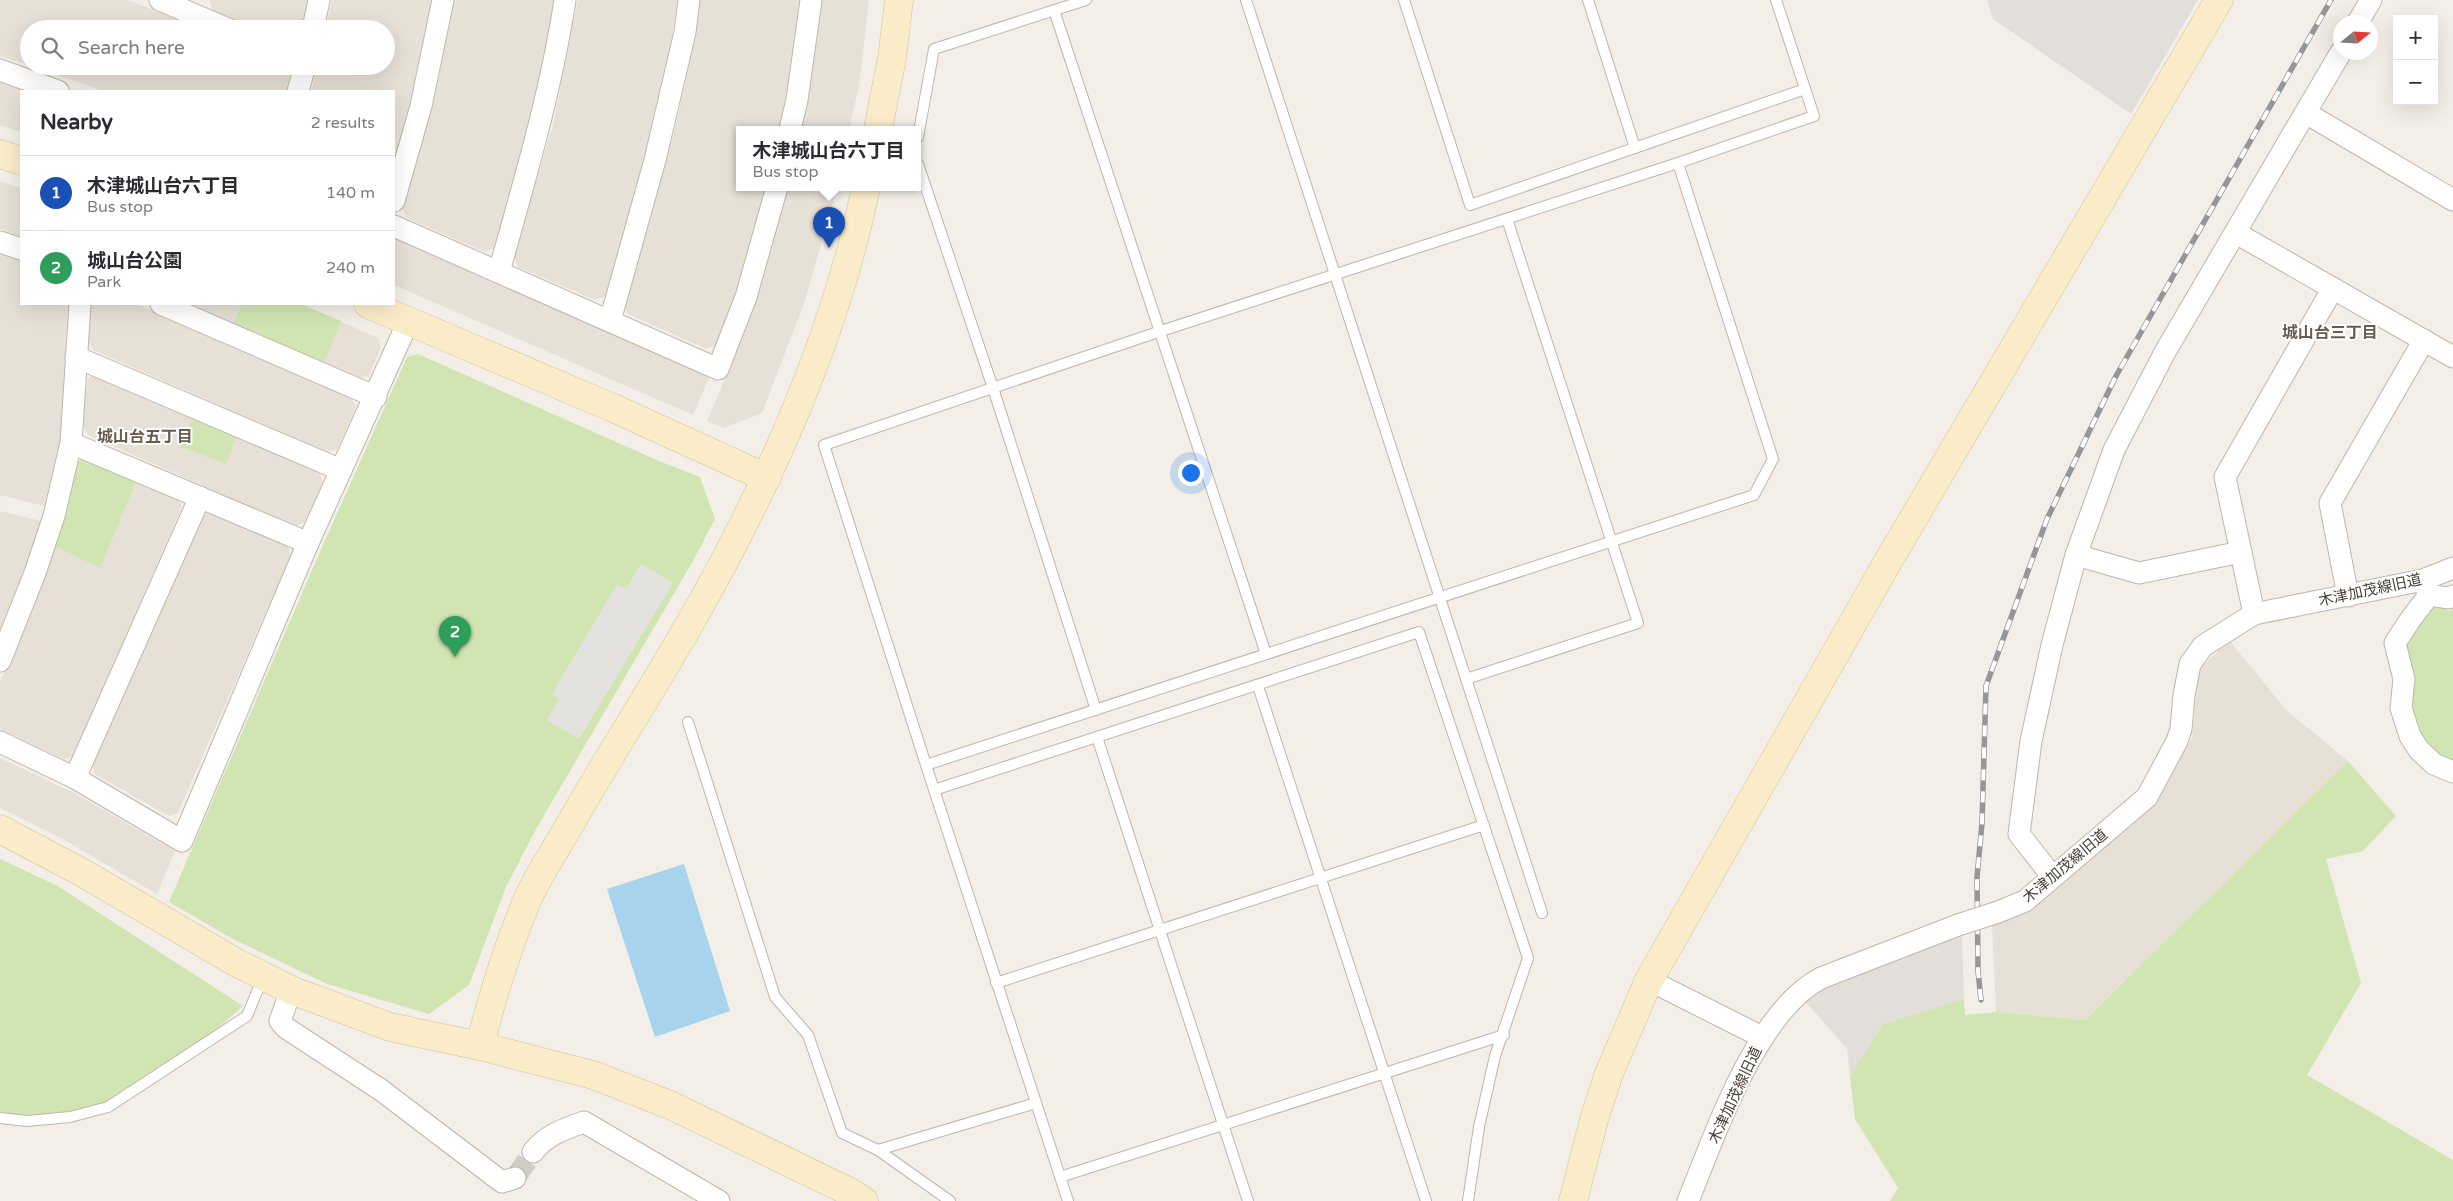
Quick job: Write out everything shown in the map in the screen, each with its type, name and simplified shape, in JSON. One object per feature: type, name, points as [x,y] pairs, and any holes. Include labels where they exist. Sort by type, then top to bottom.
[{"type":"street","points":[[160,0],[192,6],[214,20]]},
{"type":"street","points":[[315,20],[319,0]]},
{"type":"street","points":[[395,198],[422,106],[443,0]]},
{"type":"street","points":[[499,272],[535,142],[559,40],[565,0]]},
{"type":"street","points":[[610,321],[657,151],[685,32],[689,0]]},
{"type":"street","points":[[791,126],[797,100],[811,0]]},
{"type":"street","points":[[879,126],[892,58],[898,0]]},
{"type":"street","points":[[1573,1201],[1594,1120],[1608,1076],[1649,980],[1890,558],[2219,0]]},
{"type":"street","points":[[2362,15],[2371,0]]},
{"type":"street","points":[[2052,876],[2019,834],[2031,741],[2052,645],[2076,555],[2114,450],[2165,352],[2336,60]]},
{"type":"street","points":[[0,70],[55,90]]},
{"type":"street","points":[[298,90],[303,75]]},
{"type":"street","points":[[2306,113],[2453,200]]},
{"type":"street","points":[[0,154],[20,161]]},
{"type":"street","points":[[395,226],[718,369],[746,297],[776,191]]},
{"type":"street","points":[[480,1046],[497,984],[528,900],[590,788],[632,722],[693,618],[731,550],[766,478],[811,370],[840,286],[865,191]]},
{"type":"street","points":[[2236,233],[2453,357]]},
{"type":"street","points":[[0,242],[20,249]]},
{"type":"street","points":[[2254,614],[2225,477],[2333,288]]},
{"type":"street","points":[[0,661],[35,573],[54,516],[71,443],[80,305]]},
{"type":"street","points":[[163,305],[376,397]]},
{"type":"street","points":[[370,305],[611,407],[766,478]]},
{"type":"street","points":[[0,742],[75,778],[182,840],[308,543],[376,397],[408,322]]},
{"type":"street","points":[[2348,596],[2330,503],[2424,340]]},
{"type":"street","points":[[76,357],[341,470]]},
{"type":"street","points":[[71,443],[308,543]]},
{"type":"street","points":[[75,778],[200,497]]},
{"type":"street","points":[[2076,555],[2139,573],[2241,552]]},
{"type":"street","name":"木津加茂線旧道","points":[[1688,1201],[1734,1090],[1762,1036],[1809,984],[1958,925],[2025,901],[2052,876],[2147,798],[2177,741],[2181,729],[2184,695],[2190,664],[2203,646],[2254,614],[2348,596],[2426,588],[2453,568]]},
{"type":"street","points":[[2453,596],[2448,598],[2426,588],[2410,620],[2395,643],[2404,680],[2401,708],[2410,736],[2419,750],[2434,764],[2453,772]]},
{"type":"street","points":[[0,829],[82,873],[196,940],[291,990],[390,1027],[480,1046],[593,1075],[670,1105],[850,1192],[864,1201]]},
{"type":"street","points":[[1649,980],[1762,1036]]},
{"type":"street","points":[[291,990],[280,1021],[286,1028],[381,1090],[502,1182],[515,1178]]},
{"type":"street","points":[[533,1152],[542,1141],[561,1130],[584,1122],[720,1201]]},
{"type":"lane","points":[[920,126],[934,49],[1086,0]]},
{"type":"lane","points":[[1246,0],[1542,913]]},
{"type":"lane","points":[[1404,0],[1470,205],[1805,89]]},
{"type":"lane","points":[[1588,0],[1636,148]]},
{"type":"lane","points":[[1068,1201],[996,983],[824,445],[1160,331],[1678,163],[1814,116],[1776,0]]},
{"type":"lane","points":[[1054,10],[1266,654]]},
{"type":"lane","points":[[926,765],[1754,495],[1773,459],[1678,163]]},
{"type":"lane","points":[[921,173],[993,388],[1096,710]]},
{"type":"lane","points":[[1466,679],[1638,623],[1507,219]]},
{"type":"lane","points":[[934,790],[1419,632],[1528,958],[1516,990],[1504,1035],[1495,1056],[1479,1127],[1468,1201]]},
{"type":"lane","points":[[1258,686],[1426,1201]]},
{"type":"lane","points":[[688,722],[775,997],[808,1035],[842,1133],[878,1150],[950,1201]]},
{"type":"lane","points":[[1097,737],[1248,1201]]},
{"type":"lane","points":[[996,983],[1484,825]]},
{"type":"lane","points":[[0,1118],[27,1121],[70,1117],[108,1107],[247,1016],[263,976]]},
{"type":"lane","points":[[1060,1177],[1504,1035]]},
{"type":"lane","points":[[878,1150],[1036,1102]]},
{"type":"shaded area","points":[[0,0],[128,0],[179,20],[20,20],[20,62],[0,56]]},
{"type":"shaded area","points":[[209,0],[311,0],[308,20],[234,20],[213,11]]},
{"type":"shaded area","points":[[332,0],[436,0],[426,50],[395,163],[395,90],[311,90],[315,75],[395,75],[395,20],[328,20]]},
{"type":"shaded area","points":[[454,0],[557,0],[544,74],[499,235],[494,248],[485,252],[407,218],[402,208],[436,92]]},
{"type":"shaded area","points":[[578,0],[677,0],[667,74],[630,219],[605,296],[595,300],[518,267],[514,257],[553,125]]},
{"type":"shaded area","points":[[697,0],[802,0],[781,126],[736,126],[736,191],[766,191],[748,257],[729,311],[716,345],[706,349],[628,314],[623,305],[674,132],[686,81]]},
{"type":"shaded area","points":[[821,0],[869,0],[859,85],[850,126],[800,126]]},
{"type":"shaded area","points":[[1987,0],[2198,0],[2131,114],[1993,19]]},
{"type":"shaded area","points":[[58,75],[292,75],[294,78],[290,90],[100,90]]},
{"type":"shaded area","points":[[0,77],[42,90],[20,90],[20,132],[0,125]]},
{"type":"shaded area","points":[[0,181],[20,188],[20,236],[0,229]]},
{"type":"shaded area","points":[[786,191],[836,191],[805,301],[762,413],[724,428],[707,421],[732,362]]},
{"type":"shaded area","points":[[395,235],[711,374],[693,415],[395,285]]},
{"type":"shaded area","points":[[0,251],[20,259],[20,305],[68,305],[61,438],[44,506],[0,495]]},
{"type":"shaded area","points":[[90,305],[139,305],[351,397],[356,407],[337,449],[328,452],[93,350],[88,340]]},
{"type":"shaded area","points":[[192,305],[303,305],[378,338],[381,348],[369,375],[360,378]]},
{"type":"shaded area","points":[[95,374],[319,472],[323,482],[304,523],[295,526],[88,435],[82,426],[88,378]]},
{"type":"shaded area","points":[[87,457],[178,498],[182,507],[77,748],[73,756],[64,759],[0,729],[0,681],[48,569]]},
{"type":"shaded area","points":[[0,511],[41,521],[15,596],[0,629]]},
{"type":"shaded area","points":[[211,512],[287,546],[291,555],[178,813],[169,816],[95,774],[92,765],[201,516]]},
{"type":"shaded area","points":[[641,564],[673,583],[579,739],[547,720],[559,699],[552,694],[617,584],[626,589]]},
{"type":"shaded area","points":[[2229,640],[2286,710],[2348,761],[2085,1020],[1996,1012],[1992,922],[2151,806],[2192,739],[2198,671]]},
{"type":"shaded area","points":[[0,758],[74,793],[175,851],[157,894],[66,841],[0,808]]},
{"type":"shaded area","points":[[1962,933],[1964,999],[1884,1024],[1850,1077],[1847,1049],[1805,1001],[1817,989]]},
{"type":"green space","points":[[242,305],[303,305],[341,321],[324,363],[234,323]]},
{"type":"green space","points":[[418,354],[659,461],[700,477],[715,519],[693,561],[536,829],[506,887],[469,985],[429,1014],[327,984],[233,939],[169,902],[319,554],[407,357]]},
{"type":"green space","points":[[193,417],[237,435],[226,464],[180,446]]},
{"type":"green space","points":[[87,457],[137,479],[100,568],[55,546],[76,463]]},
{"type":"green space","points":[[2438,604],[2449,611],[2453,609],[2453,768],[2413,735],[2401,641],[2427,608]]},
{"type":"green space","points":[[2348,761],[2396,816],[2363,851],[2326,859],[2361,983],[2307,1075],[2453,1160],[2453,1201],[1890,1201],[1898,1188],[1855,1119],[1850,1077],[1883,1024],[1964,999],[1965,1015],[1996,1012],[2085,1020]]},
{"type":"green space","points":[[0,859],[56,885],[243,1006],[206,1038],[105,1104],[47,1115],[16,1116],[0,1112]]},
{"type":"water","points":[[684,864],[730,1011],[655,1037],[607,889]]},
{"type":"tunnel","points":[[515,1178],[533,1152]]},
{"type":"railway","points":[[1981,1000],[1978,971],[1977,877],[1982,823],[1986,686],[2047,519],[2116,376],[2331,0]]},
{"type":"place","name":"木津城山台六丁目","points":[[829,248]]},
{"type":"place","name":"城山台公園","points":[[455,657]]},
{"type":"district","name":"城山台三丁目","points":[[2330,333]]},
{"type":"district","name":"城山台五丁目","points":[[145,437]]}]
